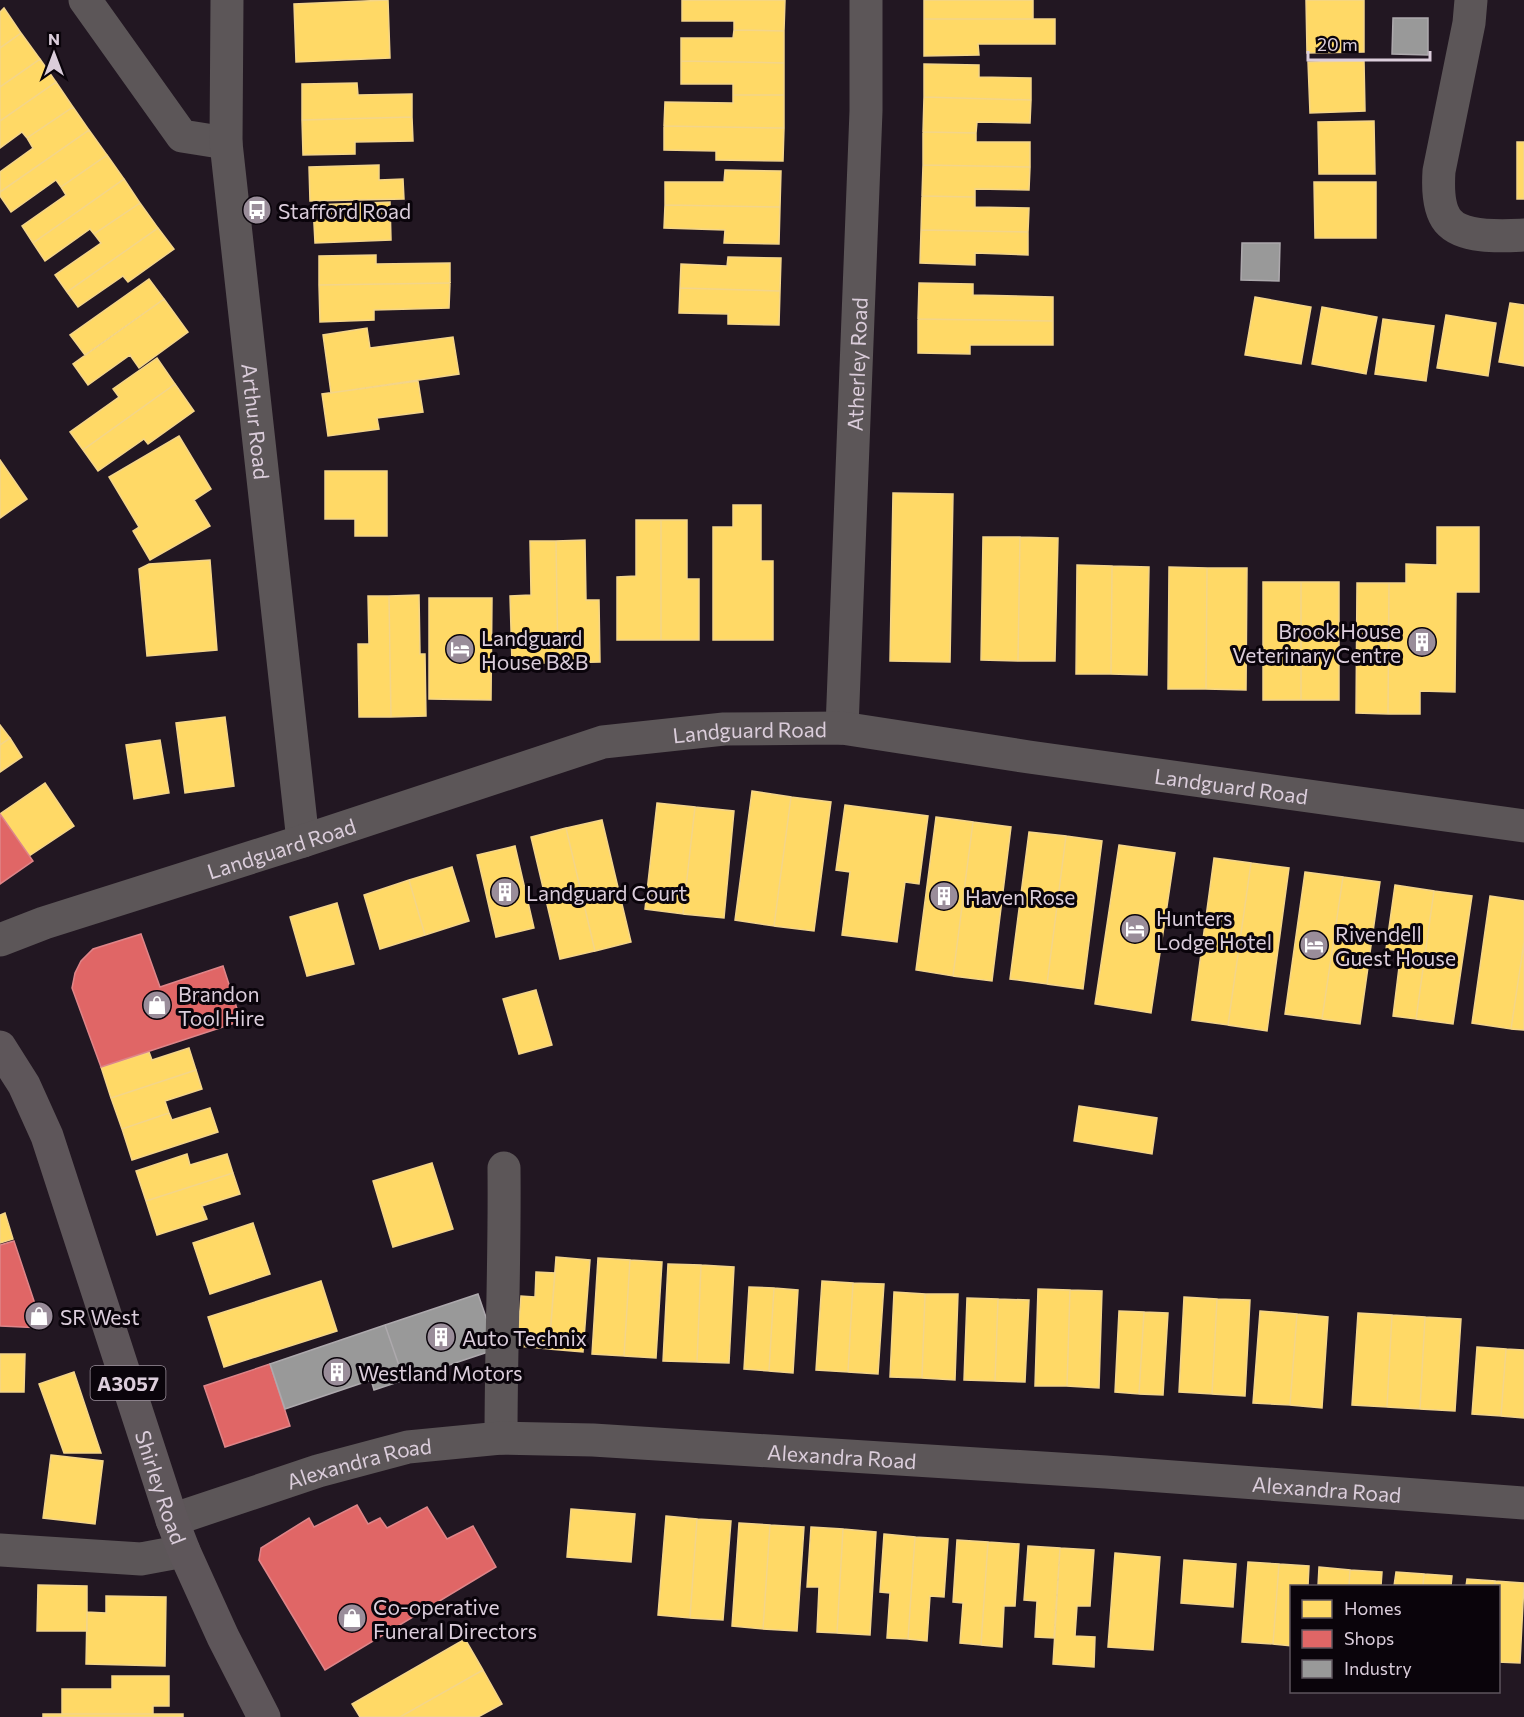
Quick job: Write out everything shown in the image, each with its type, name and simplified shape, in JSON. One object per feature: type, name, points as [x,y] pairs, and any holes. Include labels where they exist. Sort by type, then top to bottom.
[{"type":"main road","name":"Shirley Road","points":[[0,1047],[24,1085],[47,1136],[184,1551],[223,1637],[264,1717]]},
{"type":"street","points":[[84,0],[182,136],[226,143]]},
{"type":"street","name":"Arthur Road","points":[[226,0],[226,143],[303,841]]},
{"type":"street","name":"Atherley Road","points":[[842,728],[866,111],[866,0]]},
{"type":"street","points":[[1471,0],[1469,23],[1439,171],[1438,196],[1448,221],[1468,233],[1524,235]]},
{"type":"street","name":"Landguard Road","points":[[0,940],[44,923],[603,742],[724,729],[842,728],[1029,757],[1524,826]]},
{"type":"street","points":[[501,1438],[504,1168]]},
{"type":"street","name":"Alexandra Road","points":[[172,1520],[318,1471],[408,1447],[501,1438],[593,1440],[1106,1472],[1524,1503]]},
{"type":"street","points":[[0,1550],[141,1559],[184,1551]]},
{"type":"building: Homes","points":[[388,0],[390,58],[296,62],[294,4]]},
{"type":"building: Homes","points":[[682,0],[785,0],[784,31],[734,30],[734,21],[682,21]]},
{"type":"building: Homes","points":[[924,0],[1033,0],[1033,19],[924,19]]},
{"type":"building: Homes","points":[[1306,0],[1364,0],[1364,52],[1307,53]]},
{"type":"building: Homes","points":[[4,8],[21,33],[0,48],[0,12]]},
{"type":"building: Homes","points":[[924,19],[1055,19],[1055,44],[978,44],[979,55],[924,56]]},
{"type":"building: Homes","points":[[734,30],[784,31],[784,63],[681,61],[681,38],[733,38]]},
{"type":"building: Homes","points":[[21,33],[40,59],[0,87],[0,48]]},
{"type":"building: Homes","points":[[40,59],[56,82],[0,121],[0,87]]},
{"type":"building: Homes","points":[[681,61],[784,63],[784,95],[733,95],[733,84],[681,84]]},
{"type":"building: Homes","points":[[1364,61],[1365,111],[1310,113],[1308,62]]},
{"type":"building: Homes","points":[[924,64],[979,65],[979,77],[1031,78],[1031,100],[924,97]]},
{"type":"building: Homes","points":[[56,82],[73,107],[27,138],[22,132],[0,148],[0,121]]},
{"type":"building: Homes","points":[[357,83],[358,95],[412,94],[412,117],[302,120],[302,84]]},
{"type":"building: Homes","points":[[733,95],[784,95],[784,128],[664,126],[665,102],[733,103]]},
{"type":"building: Homes","points":[[924,97],[1031,100],[1030,123],[977,122],[976,133],[923,132]]},
{"type":"building: Homes","points":[[73,107],[89,130],[0,192],[0,172],[33,148],[27,138]]},
{"type":"building: Homes","points":[[412,117],[413,141],[355,142],[355,154],[303,155],[302,120]]},
{"type":"building: Homes","points":[[1374,121],[1375,174],[1319,174],[1318,122]]},
{"type":"building: Homes","points":[[664,126],[784,128],[783,161],[716,160],[716,151],[664,150]]},
{"type":"building: Homes","points":[[89,130],[107,155],[61,187],[56,180],[11,212],[0,196],[0,192]]},
{"type":"building: Homes","points":[[923,132],[976,133],[976,142],[1030,142],[1030,167],[923,165]]},
{"type":"building: Homes","points":[[1517,142],[1524,142],[1524,199],[1517,199]]},
{"type":"building: Homes","points":[[107,155],[124,179],[33,243],[22,226],[66,195],[61,187]]},
{"type":"building: Homes","points":[[379,165],[379,180],[403,179],[404,199],[310,201],[309,167]]},
{"type":"building: Homes","points":[[923,165],[1030,167],[1029,190],[975,189],[975,197],[922,196]]},
{"type":"building: Homes","points":[[725,170],[781,171],[780,207],[665,205],[665,182],[724,182]]},
{"type":"building: Homes","points":[[124,179],[140,203],[94,234],[90,229],[45,261],[33,243]]},
{"type":"building: Homes","points":[[1314,182],[1376,182],[1376,238],[1315,238]]},
{"type":"building: Homes","points":[[922,196],[975,197],[975,207],[1029,208],[1028,232],[921,230]]},
{"type":"building: Homes","points":[[390,202],[391,240],[315,243],[313,205]]},
{"type":"building: Homes","points":[[140,203],[158,228],[67,292],[55,275],[101,243],[94,234]]},
{"type":"building: Homes","points":[[665,205],[780,207],[779,244],[724,243],[725,230],[664,228]]},
{"type":"building: Homes","points":[[158,228],[174,249],[128,282],[123,276],[78,307],[67,292]]},
{"type":"building: Homes","points":[[921,230],[1028,232],[1028,255],[975,253],[975,265],[920,263]]},
{"type":"building: Homes","points":[[376,255],[376,264],[450,263],[450,283],[319,285],[319,256]]},
{"type":"building: Homes","points":[[728,257],[781,258],[780,291],[680,288],[681,264],[727,266]]},
{"type":"building: Homes","points":[[149,279],[164,299],[85,355],[70,335]]},
{"type":"building: Homes","points":[[450,283],[449,308],[374,310],[374,320],[320,322],[319,285]]},
{"type":"building: Homes","points":[[919,283],[973,284],[973,295],[1053,297],[1053,321],[918,319]]},
{"type":"building: Homes","points":[[680,288],[780,291],[779,325],[728,324],[728,314],[679,313]]},
{"type":"building: Homes","points":[[1255,297],[1311,307],[1301,364],[1245,355]]},
{"type":"building: Homes","points":[[164,299],[188,332],[139,368],[130,355],[88,385],[73,364]]},
{"type":"building: Homes","points":[[1510,303],[1524,305],[1524,366],[1499,362]]},
{"type":"building: Homes","points":[[1322,307],[1377,317],[1366,374],[1312,364]]},
{"type":"building: Homes","points":[[1446,315],[1496,323],[1488,376],[1437,368]]},
{"type":"building: Homes","points":[[918,319],[1053,321],[1053,345],[970,345],[970,354],[918,353]]},
{"type":"building: Homes","points":[[1383,319],[1434,326],[1426,381],[1375,374]]},
{"type":"building: Homes","points":[[367,328],[370,348],[453,337],[459,374],[331,393],[323,335]]},
{"type":"building: Homes","points":[[157,358],[175,384],[83,450],[70,432],[119,397],[113,389]]},
{"type":"building: Homes","points":[[418,381],[423,412],[377,418],[379,429],[328,436],[322,394]]},
{"type":"building: Homes","points":[[175,384],[194,411],[148,444],[144,439],[98,471],[83,450]]},
{"type":"building: Homes","points":[[179,436],[211,489],[194,500],[210,526],[150,560],[133,531],[139,527],[109,477]]},
{"type":"building: Homes","points":[[0,460],[27,499],[0,518]]},
{"type":"building: Homes","points":[[325,471],[387,471],[387,536],[355,536],[355,519],[325,519]]},
{"type":"building: Homes","points":[[893,493],[953,494],[950,662],[890,661]]},
{"type":"building: Homes","points":[[733,505],[761,505],[761,561],[773,561],[773,640],[713,640],[713,527],[733,527]]},
{"type":"building: Homes","points":[[636,520],[661,520],[661,640],[617,640],[617,577],[636,576]]},
{"type":"building: Homes","points":[[661,520],[687,520],[687,579],[699,579],[699,640],[661,640]]},
{"type":"building: Homes","name":"Brook House Veterinary Centre","points":[[1437,527],[1479,527],[1479,592],[1456,592],[1455,692],[1420,691],[1420,714],[1388,714],[1389,583],[1406,583],[1406,564],[1437,565]]},
{"type":"building: Homes","points":[[983,537],[1020,537],[1018,661],[981,660]]},
{"type":"building: Homes","points":[[1020,537],[1058,538],[1055,661],[1018,661]]},
{"type":"building: Homes","points":[[585,540],[586,600],[599,600],[600,662],[558,663],[556,541]]},
{"type":"building: Homes","points":[[530,541],[556,541],[558,663],[512,663],[510,596],[531,595]]},
{"type":"building: Homes","points":[[210,560],[217,650],[147,656],[139,569],[149,564]]},
{"type":"building: Homes","points":[[1077,565],[1112,566],[1111,674],[1076,674]]},
{"type":"building: Homes","points":[[1112,566],[1149,567],[1147,675],[1111,674]]},
{"type":"building: Homes","points":[[1169,567],[1207,568],[1206,689],[1168,689]]},
{"type":"building: Homes","points":[[1207,568],[1247,568],[1246,690],[1206,689]]},
{"type":"building: Homes","points":[[1263,582],[1301,582],[1301,700],[1263,700]]},
{"type":"building: Homes","points":[[1301,582],[1339,582],[1339,700],[1301,700]]},
{"type":"building: Homes","points":[[1357,583],[1389,583],[1388,714],[1356,713]]},
{"type":"building: Homes","points":[[419,595],[420,654],[425,654],[426,716],[391,717],[389,596]]},
{"type":"building: Homes","points":[[368,596],[389,596],[391,717],[359,717],[358,644],[369,644]]},
{"type":"building: Homes","name":"Landguard House B&B","points":[[429,598],[492,598],[491,700],[429,699]]},
{"type":"building: Homes","points":[[225,717],[234,786],[185,793],[176,723]]},
{"type":"building: Homes","points":[[0,725],[10,738],[0,745]]},
{"type":"building: Homes","points":[[10,738],[22,757],[0,772],[0,745]]},
{"type":"building: Homes","points":[[160,740],[169,793],[134,799],[126,745]]},
{"type":"building: Homes","points":[[45,783],[74,826],[29,856],[0,814]]},
{"type":"building: Homes","points":[[752,791],[791,797],[774,926],[735,920]]},
{"type":"building: Homes","points":[[791,797],[831,802],[814,931],[774,926]]},
{"type":"building: Homes","points":[[657,803],[695,807],[683,914],[645,909]]},
{"type":"building: Homes","points":[[845,805],[928,816],[919,884],[905,882],[897,942],[842,935],[850,872],[836,870]]},
{"type":"building: Homes","points":[[695,807],[734,811],[724,918],[683,914]]},
{"type":"building: Homes","name":"Haven Rose","points":[[936,817],[973,822],[953,976],[916,970]]},
{"type":"building: Homes","points":[[602,820],[631,942],[595,951],[566,828]]},
{"type":"building: Homes","points":[[973,822],[1011,827],[992,981],[953,976]]},
{"type":"building: Homes","points":[[566,828],[595,951],[560,959],[531,837]]},
{"type":"building: Homes","points":[[1029,832],[1066,836],[1047,984],[1010,979]]},
{"type":"building: Homes","points":[[1066,836],[1102,841],[1083,989],[1047,984]]},
{"type":"building: Homes","name":"Hunters Lodge Hotel","points":[[1119,845],[1175,853],[1151,1013],[1095,1004]]},
{"type":"building: Homes","name":"Landguard Court","points":[[515,846],[534,928],[496,937],[477,855]]},
{"type":"building: Homes","points":[[1214,858],[1251,863],[1228,1025],[1192,1020]]},
{"type":"building: Homes","points":[[1251,863],[1289,868],[1267,1031],[1228,1025]]},
{"type":"building: Homes","points":[[452,867],[469,921],[425,935],[409,880]]},
{"type":"building: Homes","name":"Rivendell Guest House","points":[[1305,872],[1343,877],[1322,1019],[1285,1014]]},
{"type":"building: Homes","points":[[1343,877],[1380,882],[1360,1024],[1322,1019]]},
{"type":"building: Homes","points":[[409,880],[425,935],[380,949],[364,895]]},
{"type":"building: Homes","points":[[1395,885],[1434,891],[1416,1019],[1393,1016],[1401,951],[1386,949]]},
{"type":"building: Homes","points":[[1434,891],[1472,896],[1453,1024],[1416,1019]]},
{"type":"building: Homes","points":[[1490,896],[1524,901],[1524,942],[1511,1029],[1472,1023]]},
{"type":"building: Homes","points":[[337,903],[354,964],[307,976],[290,917]]},
{"type":"building: Homes","points":[[1524,942],[1524,1030],[1511,1029]]},
{"type":"building: Homes","points":[[536,990],[552,1045],[519,1054],[503,999]]},
{"type":"building: Homes","points":[[189,1048],[196,1070],[111,1098],[101,1067],[149,1052],[152,1060]]},
{"type":"building: Homes","points":[[196,1070],[202,1089],[165,1101],[169,1113],[122,1129],[111,1098]]},
{"type":"building: Homes","points":[[1079,1106],[1157,1118],[1152,1154],[1074,1141]]},
{"type":"building: Homes","points":[[210,1108],[218,1132],[132,1160],[122,1129],[169,1113],[172,1120]]},
{"type":"building: Homes","points":[[187,1154],[190,1165],[227,1154],[233,1173],[146,1201],[136,1171]]},
{"type":"building: Homes","points":[[432,1163],[453,1229],[393,1247],[373,1181]]},
{"type":"building: Homes","points":[[233,1173],[240,1194],[202,1206],[207,1219],[157,1235],[146,1201]]},
{"type":"building: Homes","points":[[5,1213],[13,1239],[0,1243],[0,1215]]},
{"type":"building: Homes","points":[[253,1223],[270,1274],[210,1294],[193,1243]]},
{"type":"building: Homes","points":[[556,1257],[590,1260],[583,1352],[549,1349]]},
{"type":"building: Homes","points":[[598,1258],[630,1260],[624,1356],[592,1354]]},
{"type":"building: Homes","points":[[630,1260],[662,1262],[656,1358],[624,1356]]},
{"type":"building: Homes","points":[[668,1264],[701,1265],[697,1362],[663,1361]]},
{"type":"building: Homes","points":[[701,1265],[734,1267],[729,1363],[697,1362]]},
{"type":"building: Homes","points":[[536,1272],[555,1273],[549,1349],[517,1346],[521,1296],[535,1297]]},
{"type":"building: Homes","points":[[321,1281],[337,1331],[224,1367],[208,1317]]},
{"type":"building: Homes","points":[[822,1281],[853,1283],[848,1372],[816,1370]]},
{"type":"building: Homes","points":[[853,1283],[884,1284],[878,1374],[848,1372]]},
{"type":"building: Homes","points":[[749,1287],[774,1288],[769,1371],[744,1369]]},
{"type":"building: Homes","points":[[774,1288],[798,1290],[793,1373],[769,1371]]},
{"type":"building: Homes","points":[[1038,1289],[1070,1290],[1067,1386],[1035,1386]]},
{"type":"building: Homes","points":[[1070,1290],[1102,1291],[1099,1388],[1067,1386]]},
{"type":"building: Homes","points":[[894,1292],[925,1294],[922,1378],[890,1377]]},
{"type":"building: Homes","points":[[925,1294],[958,1294],[955,1380],[922,1378]]},
{"type":"building: Homes","points":[[1184,1297],[1217,1299],[1212,1394],[1179,1392]]},
{"type":"building: Homes","points":[[967,1298],[998,1299],[995,1381],[964,1380]]},
{"type":"building: Homes","points":[[998,1299],[1029,1300],[1025,1382],[995,1381]]},
{"type":"building: Homes","points":[[1217,1299],[1250,1300],[1245,1396],[1212,1394]]},
{"type":"building: Homes","points":[[1119,1311],[1144,1312],[1139,1394],[1115,1392]]},
{"type":"building: Homes","points":[[1260,1311],[1297,1314],[1290,1405],[1253,1403]]},
{"type":"building: Homes","points":[[1144,1312],[1168,1313],[1163,1395],[1139,1394]]},
{"type":"building: Homes","points":[[1358,1313],[1392,1315],[1387,1407],[1352,1405]]},
{"type":"building: Homes","points":[[1297,1314],[1328,1317],[1322,1408],[1290,1405]]},
{"type":"building: Homes","points":[[1392,1315],[1425,1317],[1420,1409],[1387,1407]]},
{"type":"building: Homes","points":[[1425,1317],[1461,1319],[1455,1411],[1420,1409]]},
{"type":"building: Homes","points":[[1477,1347],[1506,1349],[1501,1416],[1472,1414]]},
{"type":"building: Homes","points":[[1506,1349],[1524,1350],[1524,1418],[1501,1416]]},
{"type":"building: Homes","points":[[0,1354],[25,1354],[24,1392],[0,1392]]},
{"type":"building: Homes","points":[[74,1372],[101,1453],[64,1453],[39,1384]]},
{"type":"building: Homes","points":[[51,1455],[103,1461],[95,1524],[43,1518]]},
{"type":"building: Homes","points":[[571,1509],[635,1514],[631,1562],[567,1557]]},
{"type":"building: Homes","points":[[666,1516],[697,1519],[690,1618],[658,1615]]},
{"type":"building: Homes","points":[[697,1519],[731,1521],[723,1620],[690,1618]]},
{"type":"building: Homes","points":[[739,1523],[770,1525],[763,1629],[732,1626]]},
{"type":"building: Homes","points":[[770,1525],[804,1527],[797,1631],[763,1629]]},
{"type":"building: Homes","points":[[811,1527],[843,1529],[837,1633],[817,1632],[819,1587],[807,1587]]},
{"type":"building: Homes","points":[[843,1529],[876,1532],[870,1635],[837,1633]]},
{"type":"building: Homes","points":[[884,1534],[915,1537],[908,1639],[887,1638],[890,1593],[880,1592]]},
{"type":"building: Homes","points":[[915,1537],[948,1539],[944,1597],[930,1596],[927,1641],[908,1639]]},
{"type":"building: Homes","points":[[957,1540],[988,1542],[981,1645],[960,1643],[963,1603],[953,1602]]},
{"type":"building: Homes","points":[[988,1542],[1019,1544],[1015,1606],[1004,1606],[1002,1647],[981,1645]]},
{"type":"building: Homes","points":[[1028,1546],[1060,1548],[1054,1638],[1035,1637],[1037,1601],[1024,1600]]},
{"type":"building: Homes","points":[[1060,1548],[1094,1550],[1090,1606],[1077,1606],[1075,1636],[1095,1637],[1094,1667],[1053,1664]]},
{"type":"building: Homes","points":[[1115,1553],[1160,1557],[1153,1650],[1108,1647]]},
{"type":"building: Homes","points":[[1184,1560],[1236,1564],[1233,1607],[1181,1603]]},
{"type":"building: Homes","points":[[1248,1562],[1279,1564],[1273,1644],[1242,1642]]},
{"type":"building: Homes","points":[[1279,1564],[1309,1566],[1308,1585],[1290,1585],[1290,1646],[1273,1644]]},
{"type":"building: Homes","points":[[1319,1567],[1350,1570],[1349,1585],[1318,1585]]},
{"type":"building: Homes","points":[[1350,1570],[1382,1572],[1381,1585],[1349,1585]]},
{"type":"building: Homes","points":[[1396,1572],[1424,1574],[1423,1585],[1394,1585]]},
{"type":"building: Homes","points":[[1424,1574],[1452,1576],[1451,1585],[1423,1585]]},
{"type":"building: Homes","points":[[1467,1579],[1495,1581],[1495,1585],[1466,1585]]},
{"type":"building: Homes","points":[[1495,1581],[1524,1583],[1520,1663],[1500,1662],[1500,1585],[1495,1585]]},
{"type":"building: Homes","points":[[38,1585],[87,1586],[87,1631],[37,1631]]},
{"type":"building: Homes","points":[[106,1596],[166,1597],[165,1666],[86,1664],[87,1612],[106,1613]]},
{"type":"building: Homes","points":[[465,1639],[483,1670],[400,1717],[360,1717],[352,1704]]},
{"type":"building: Homes","points":[[483,1670],[502,1704],[478,1717],[400,1717]]},
{"type":"building: Homes","points":[[112,1676],[169,1676],[169,1706],[153,1706],[153,1714],[62,1714],[62,1689],[112,1689]]},
{"type":"building: Homes","points":[[43,1714],[183,1714],[183,1717],[43,1717]]},
{"type":"building: Shops","points":[[0,814],[33,861],[0,884]]},
{"type":"building: Shops","name":"Brandon Tool Hire","points":[[141,934],[160,987],[223,966],[241,1021],[101,1067],[72,988],[75,973],[81,961],[93,949]]},
{"type":"building: Shops","points":[[14,1241],[43,1328],[0,1326],[0,1245]]},
{"type":"building: Shops","points":[[270,1364],[290,1426],[225,1447],[204,1386]]},
{"type":"building: Shops","name":"Co-operative Funeral Directors","points":[[357,1505],[368,1524],[380,1518],[387,1528],[427,1507],[447,1539],[473,1526],[496,1567],[325,1670],[259,1560],[261,1548],[309,1518],[314,1527]]},
{"type":"building: Industry","points":[[1393,18],[1428,18],[1428,55],[1392,54]]},
{"type":"building: Industry","points":[[1242,243],[1280,243],[1279,281],[1241,280]]},
{"type":"building: Industry","name":"Auto Technix","points":[[478,1294],[497,1349],[404,1380],[385,1325]]},
{"type":"building: Industry","name":"Westland Motors","points":[[385,1325],[404,1380],[374,1390],[371,1380],[285,1409],[270,1364]]},
{"type":"place","name":"Stafford Road","points":[[257,210]]},
{"type":"place","name":"Brook House Veterinary Centre","points":[[1422,642]]},
{"type":"place","name":"Landguard House B&B","points":[[460,649]]},
{"type":"place","name":"Landguard Court","points":[[505,892]]},
{"type":"place","name":"Haven Rose","points":[[944,896]]},
{"type":"place","name":"Hunters Lodge Hotel","points":[[1135,929]]},
{"type":"place","name":"Rivendell Guest House","points":[[1314,945]]},
{"type":"place","name":"Brandon Tool Hire","points":[[157,1005]]},
{"type":"place","name":"SR West","points":[[39,1316]]},
{"type":"place","name":"Auto Technix","points":[[441,1337]]},
{"type":"place","name":"Westland Motors","points":[[337,1372]]},
{"type":"place","name":"Co-operative Funeral Directors","points":[[352,1618]]}]
